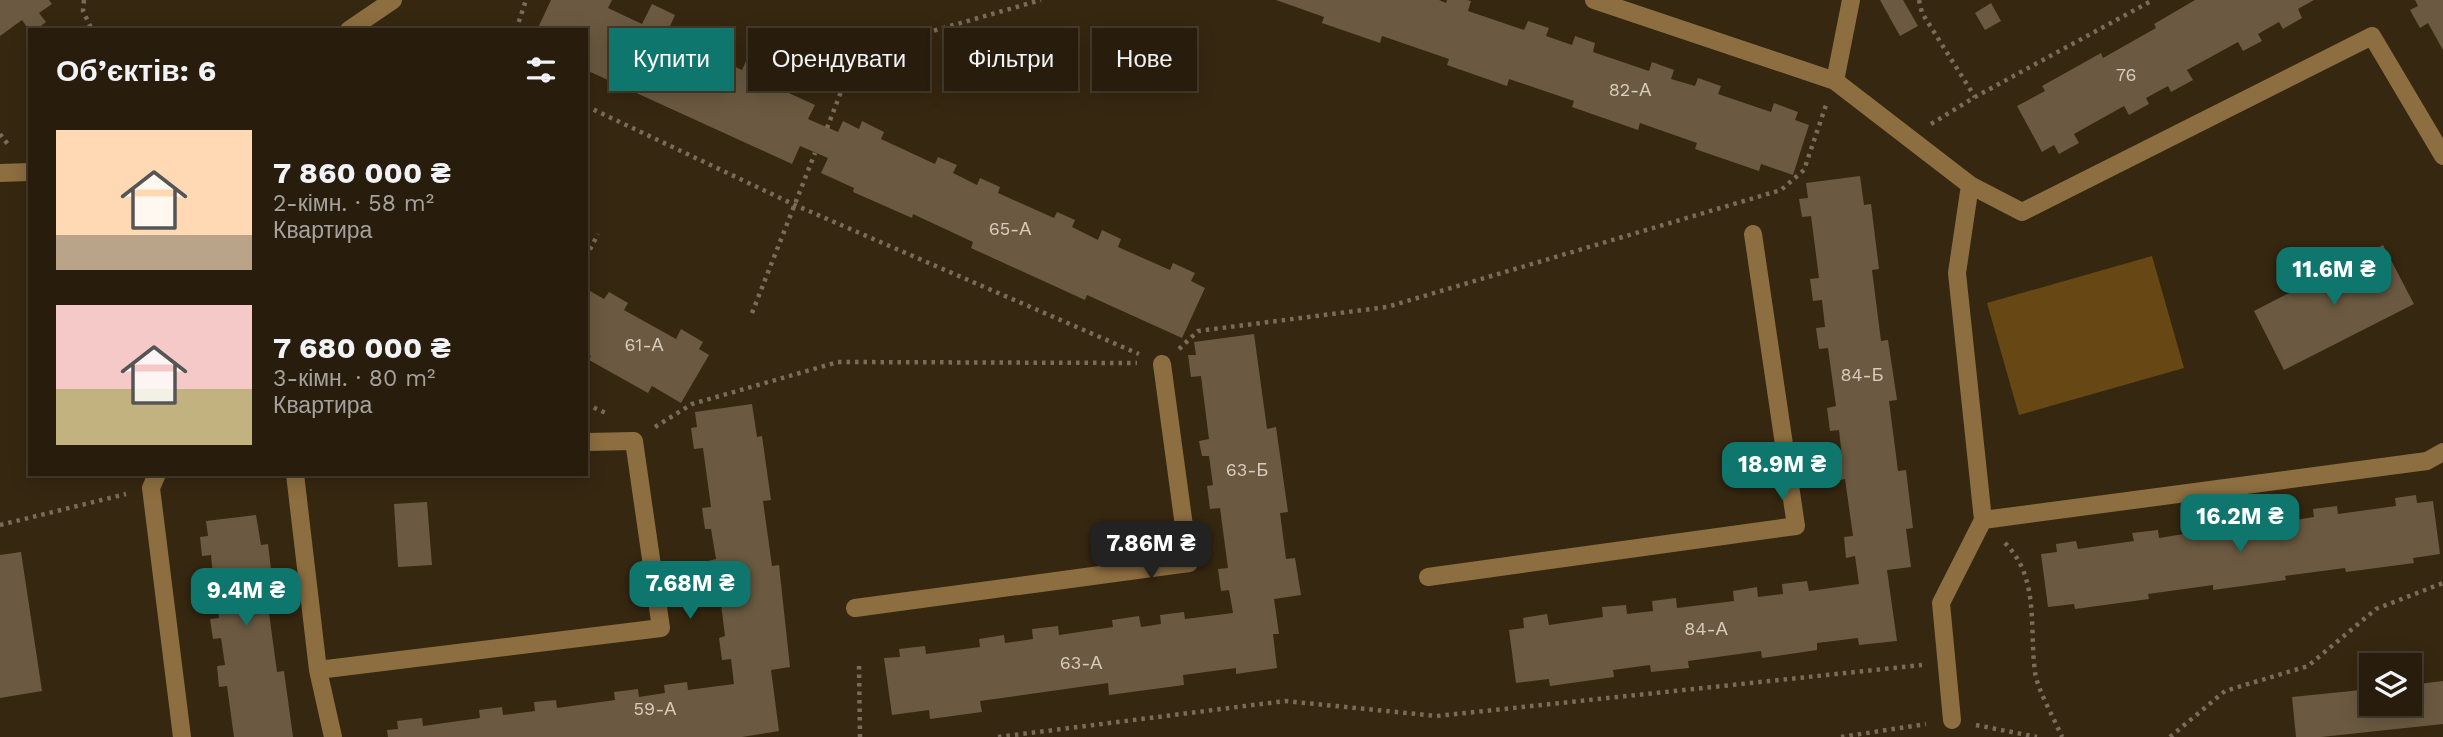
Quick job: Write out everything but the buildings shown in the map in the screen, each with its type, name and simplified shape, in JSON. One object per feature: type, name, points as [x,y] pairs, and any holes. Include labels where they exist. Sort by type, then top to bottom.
[{"type":"lane","points":[[352,28],[393,0]]},
{"type":"lane","points":[[1594,0],[1835,81],[1910,136],[1970,185],[2022,212],[2372,36],[2443,156]]},
{"type":"lane","points":[[1835,81],[1852,0]]},
{"type":"lane","points":[[0,173],[28,172]]},
{"type":"lane","points":[[1952,720],[1941,603],[1983,520],[1957,273],[1970,185]]},
{"type":"lane","points":[[1428,577],[1796,526],[1753,234]]},
{"type":"lane","points":[[855,608],[1189,564],[1162,364]]},
{"type":"lane","points":[[318,670],[661,628],[634,441],[588,442]]},
{"type":"lane","points":[[1983,520],[2427,461],[2443,452]]},
{"type":"lane","points":[[295,476],[318,670],[333,737]]},
{"type":"lane","points":[[154,481],[182,737]]},
{"type":"path","points":[[84,0],[83,11],[91,28]]},
{"type":"path","points":[[517,28],[526,0]]},
{"type":"path","points":[[827,128],[856,53],[1041,0]]},
{"type":"path","points":[[1919,0],[1922,13],[1975,96]]},
{"type":"path","points":[[1910,136],[1975,96],[2153,0]]},
{"type":"path","points":[[634,441],[692,404],[838,362],[1162,364],[1198,331],[1387,307],[1781,190],[1804,170],[1835,81]]},
{"type":"path","points":[[588,107],[795,205],[1162,364]]},
{"type":"path","points":[[752,313],[815,153]]},
{"type":"path","points":[[588,253],[598,234]]},
{"type":"path","points":[[0,525],[154,481]]},
{"type":"path","points":[[1983,520],[2019,557],[2033,610],[2035,674],[2062,737]]},
{"type":"path","points":[[2170,737],[2225,691],[2308,666],[2376,609],[2443,583]]},
{"type":"path","points":[[998,737],[1285,701],[1437,716],[1947,662]]},
{"type":"path","points":[[859,666],[860,737]]},
{"type":"shaded area","points":[[2152,256],[2184,368],[2019,415],[1987,303]]}]
